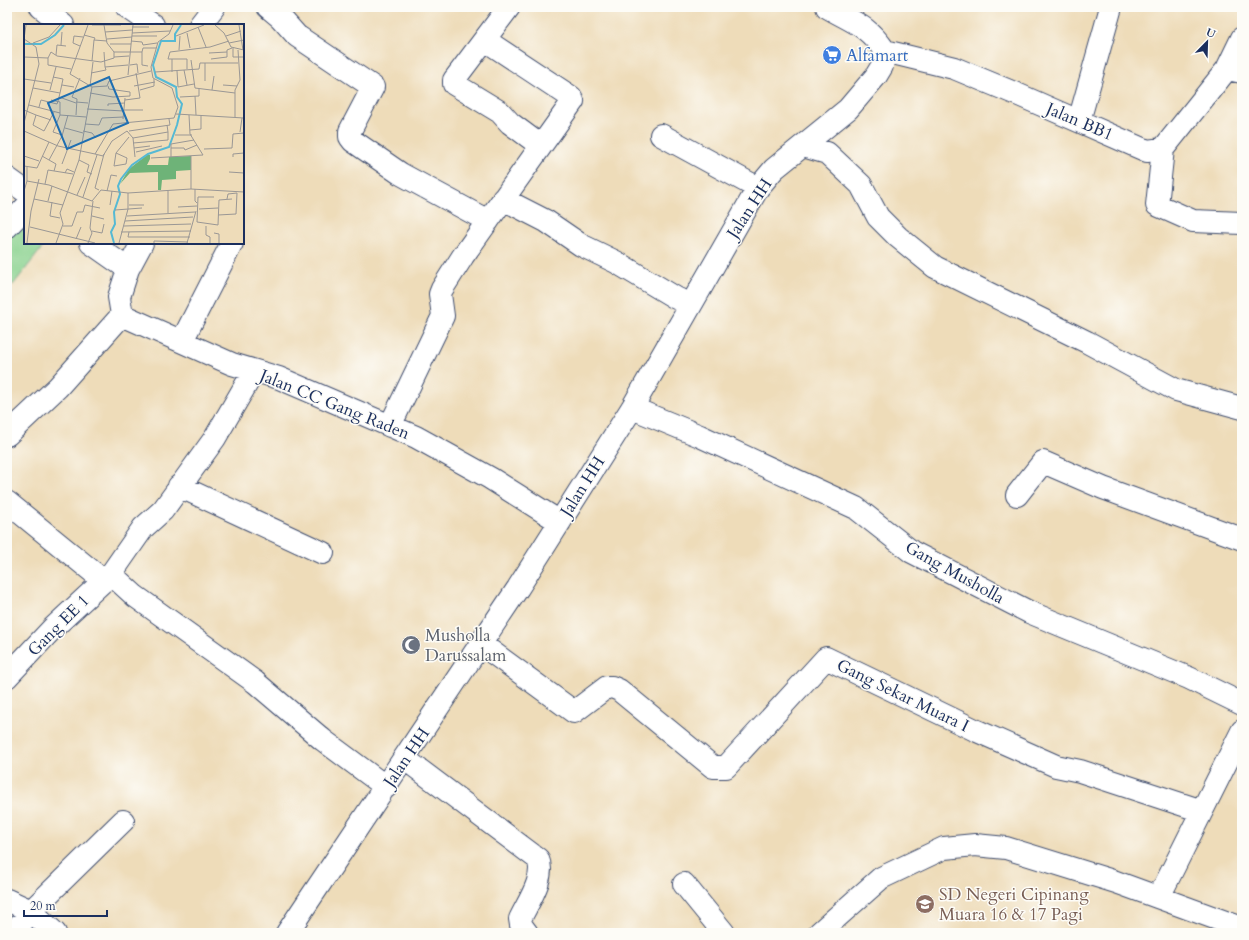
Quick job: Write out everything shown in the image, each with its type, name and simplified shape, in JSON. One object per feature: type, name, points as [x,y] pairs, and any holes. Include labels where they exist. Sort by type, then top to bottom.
[{"type":"street","points":[[41,7],[62,24]]},
{"type":"street","points":[[127,7],[152,24]]},
{"type":"street","points":[[201,24],[214,7]]},
{"type":"street","points":[[268,7],[280,17],[296,36],[373,87],[350,131],[350,137],[353,141],[401,174],[488,221]]},
{"type":"street","points":[[510,7],[454,80],[454,84],[500,112],[510,123],[541,146]]},
{"type":"street","points":[[827,7],[856,13],[885,51]]},
{"type":"street","points":[[1079,121],[1111,7]]},
{"type":"street","points":[[1242,38],[1234,70],[1163,149],[1157,205],[1193,222],[1242,223]]},
{"type":"street","points":[[390,426],[443,316],[440,294],[463,256],[573,101],[571,97],[485,40]]},
{"type":"street","name":"Jalan BB1","points":[[885,51],[954,68],[1147,151],[1163,149]]},
{"type":"street","name":"Jalan HH","points":[[287,933],[405,759],[560,522],[632,408],[758,188],[774,169],[848,109],[864,92],[882,66],[885,51]]},
{"type":"street","points":[[661,135],[758,188]]},
{"type":"street","points":[[803,146],[827,153],[861,185],[878,217],[898,237],[935,267],[1087,342],[1176,390],[1242,408]]},
{"type":"street","points":[[7,178],[24,190]]},
{"type":"street","points":[[503,198],[546,221],[581,245],[616,262],[676,298],[691,305]]},
{"type":"street","points":[[7,227],[24,209]]},
{"type":"street","points":[[92,244],[128,269]]},
{"type":"street","points":[[7,435],[58,387],[122,314],[119,297],[128,269],[141,244]]},
{"type":"street","points":[[182,341],[231,244]]},
{"type":"street","name":"Jalan CC Gang Raden","points":[[122,314],[232,364],[279,378],[416,437],[490,478],[560,522]]},
{"type":"street","name":"Gang EE 1","points":[[9,671],[107,578],[143,528],[163,510],[215,438],[254,371]]},
{"type":"street","name":"Gang Musholla","points":[[632,408],[700,436],[856,508],[912,552],[1029,612],[1189,678],[1242,704]]},
{"type":"street","points":[[1017,495],[1043,462],[1103,488],[1242,539]]},
{"type":"street","points":[[179,486],[323,553]]},
{"type":"street","points":[[7,502],[107,578],[135,596],[255,682],[323,740],[386,787]]},
{"type":"street","name":"Gang Sekar Muara I","points":[[481,644],[574,712],[607,687],[612,687],[619,690],[713,767],[726,768],[826,658],[975,730],[1056,766],[1080,771],[1202,811]]},
{"type":"street","points":[[1159,897],[1242,731]]},
{"type":"street","points":[[405,759],[538,859],[541,867],[540,876],[520,919],[521,925],[527,933]]},
{"type":"street","points":[[13,933],[31,911],[123,821]]},
{"type":"street","points":[[819,933],[881,878],[944,848],[975,845],[1006,848],[1159,897],[1242,928]]},
{"type":"street","points":[[684,884],[724,933]]},
{"type":"street","points":[[7,900],[31,911],[55,933]]},
{"type":"green space","points":[[17,220],[24,226],[24,244],[45,244],[13,285],[7,280],[7,233]]},
{"type":"place","name":"Alfamart","points":[[832,55]]},
{"type":"place","name":"Musholla Darussalam","points":[[411,645]]},
{"type":"place","name":"SD Negeri Cipinang Muara 16 & 17 Pagi","points":[[925,904]]}]
